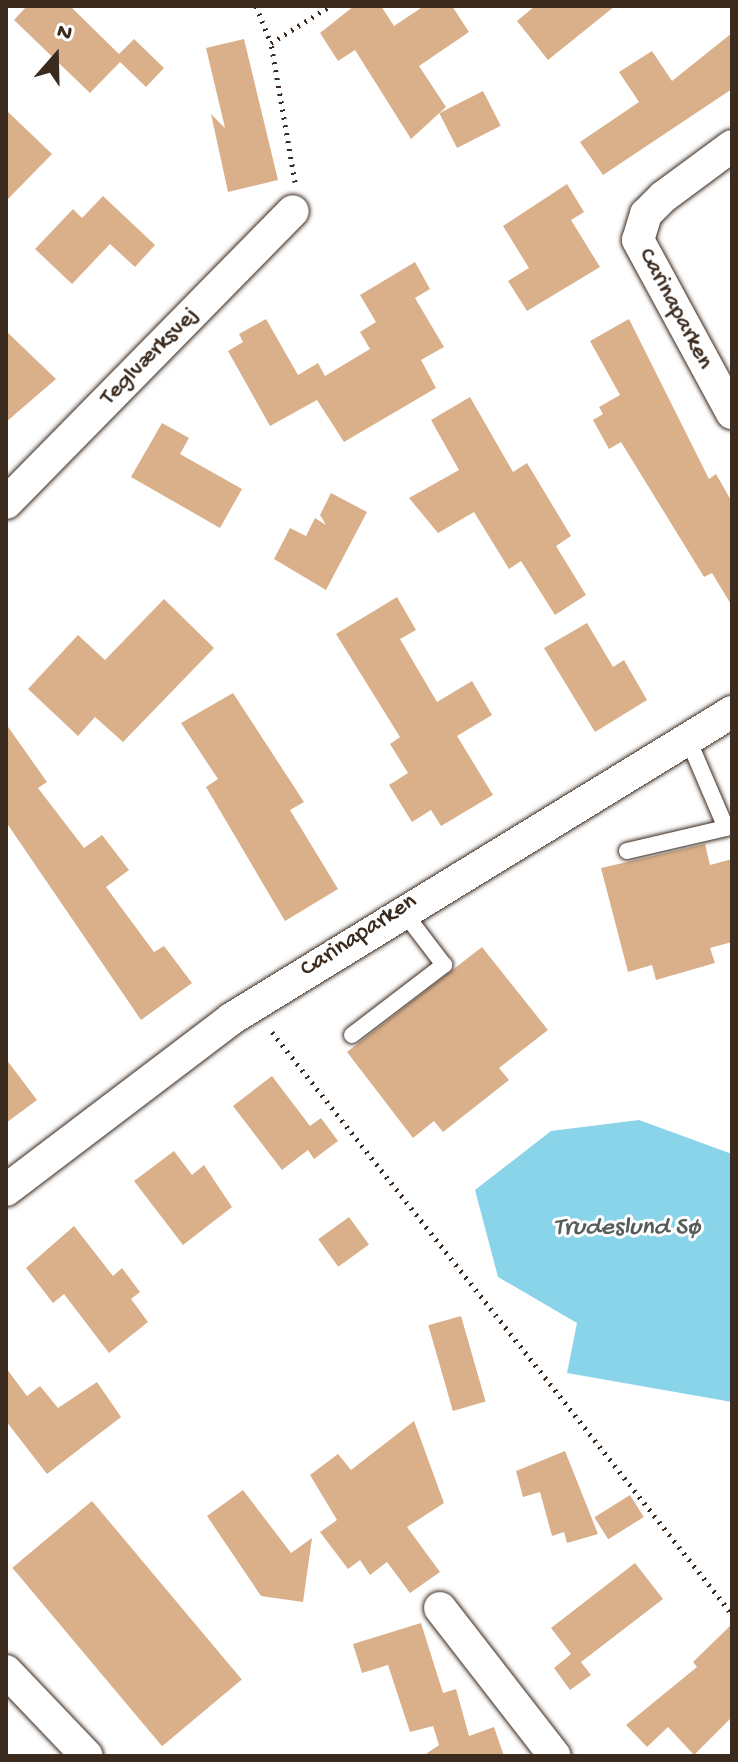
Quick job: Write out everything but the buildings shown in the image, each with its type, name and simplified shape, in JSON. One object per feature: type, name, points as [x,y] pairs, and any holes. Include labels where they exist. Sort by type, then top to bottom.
[{"type":"street","name":"Carinaparken","points":[[732,146],[646,214],[638,240],[732,413]]},
{"type":"street","name":"Teglværksvej","points":[[6,503],[293,211]]},
{"type":"street","name":"Carinaparken","points":[[6,1190],[251,1006],[401,908],[732,712]]},
{"type":"street","points":[[440,1608],[555,1756]]},
{"type":"street","points":[[6,1671],[87,1756]]},
{"type":"lane","points":[[627,851],[726,828],[688,739]]},
{"type":"lane","points":[[352,1035],[444,965],[401,908]]},
{"type":"path","points":[[256,6],[271,43],[295,171],[293,211]]},
{"type":"path","points":[[271,43],[330,6]]},
{"type":"path","points":[[251,1006],[732,1614]]},
{"type":"water","name":"Trudeslund Sø","points":[[639,1120],[732,1154],[732,1402],[567,1373],[577,1323],[498,1277],[475,1190],[551,1131]]}]
